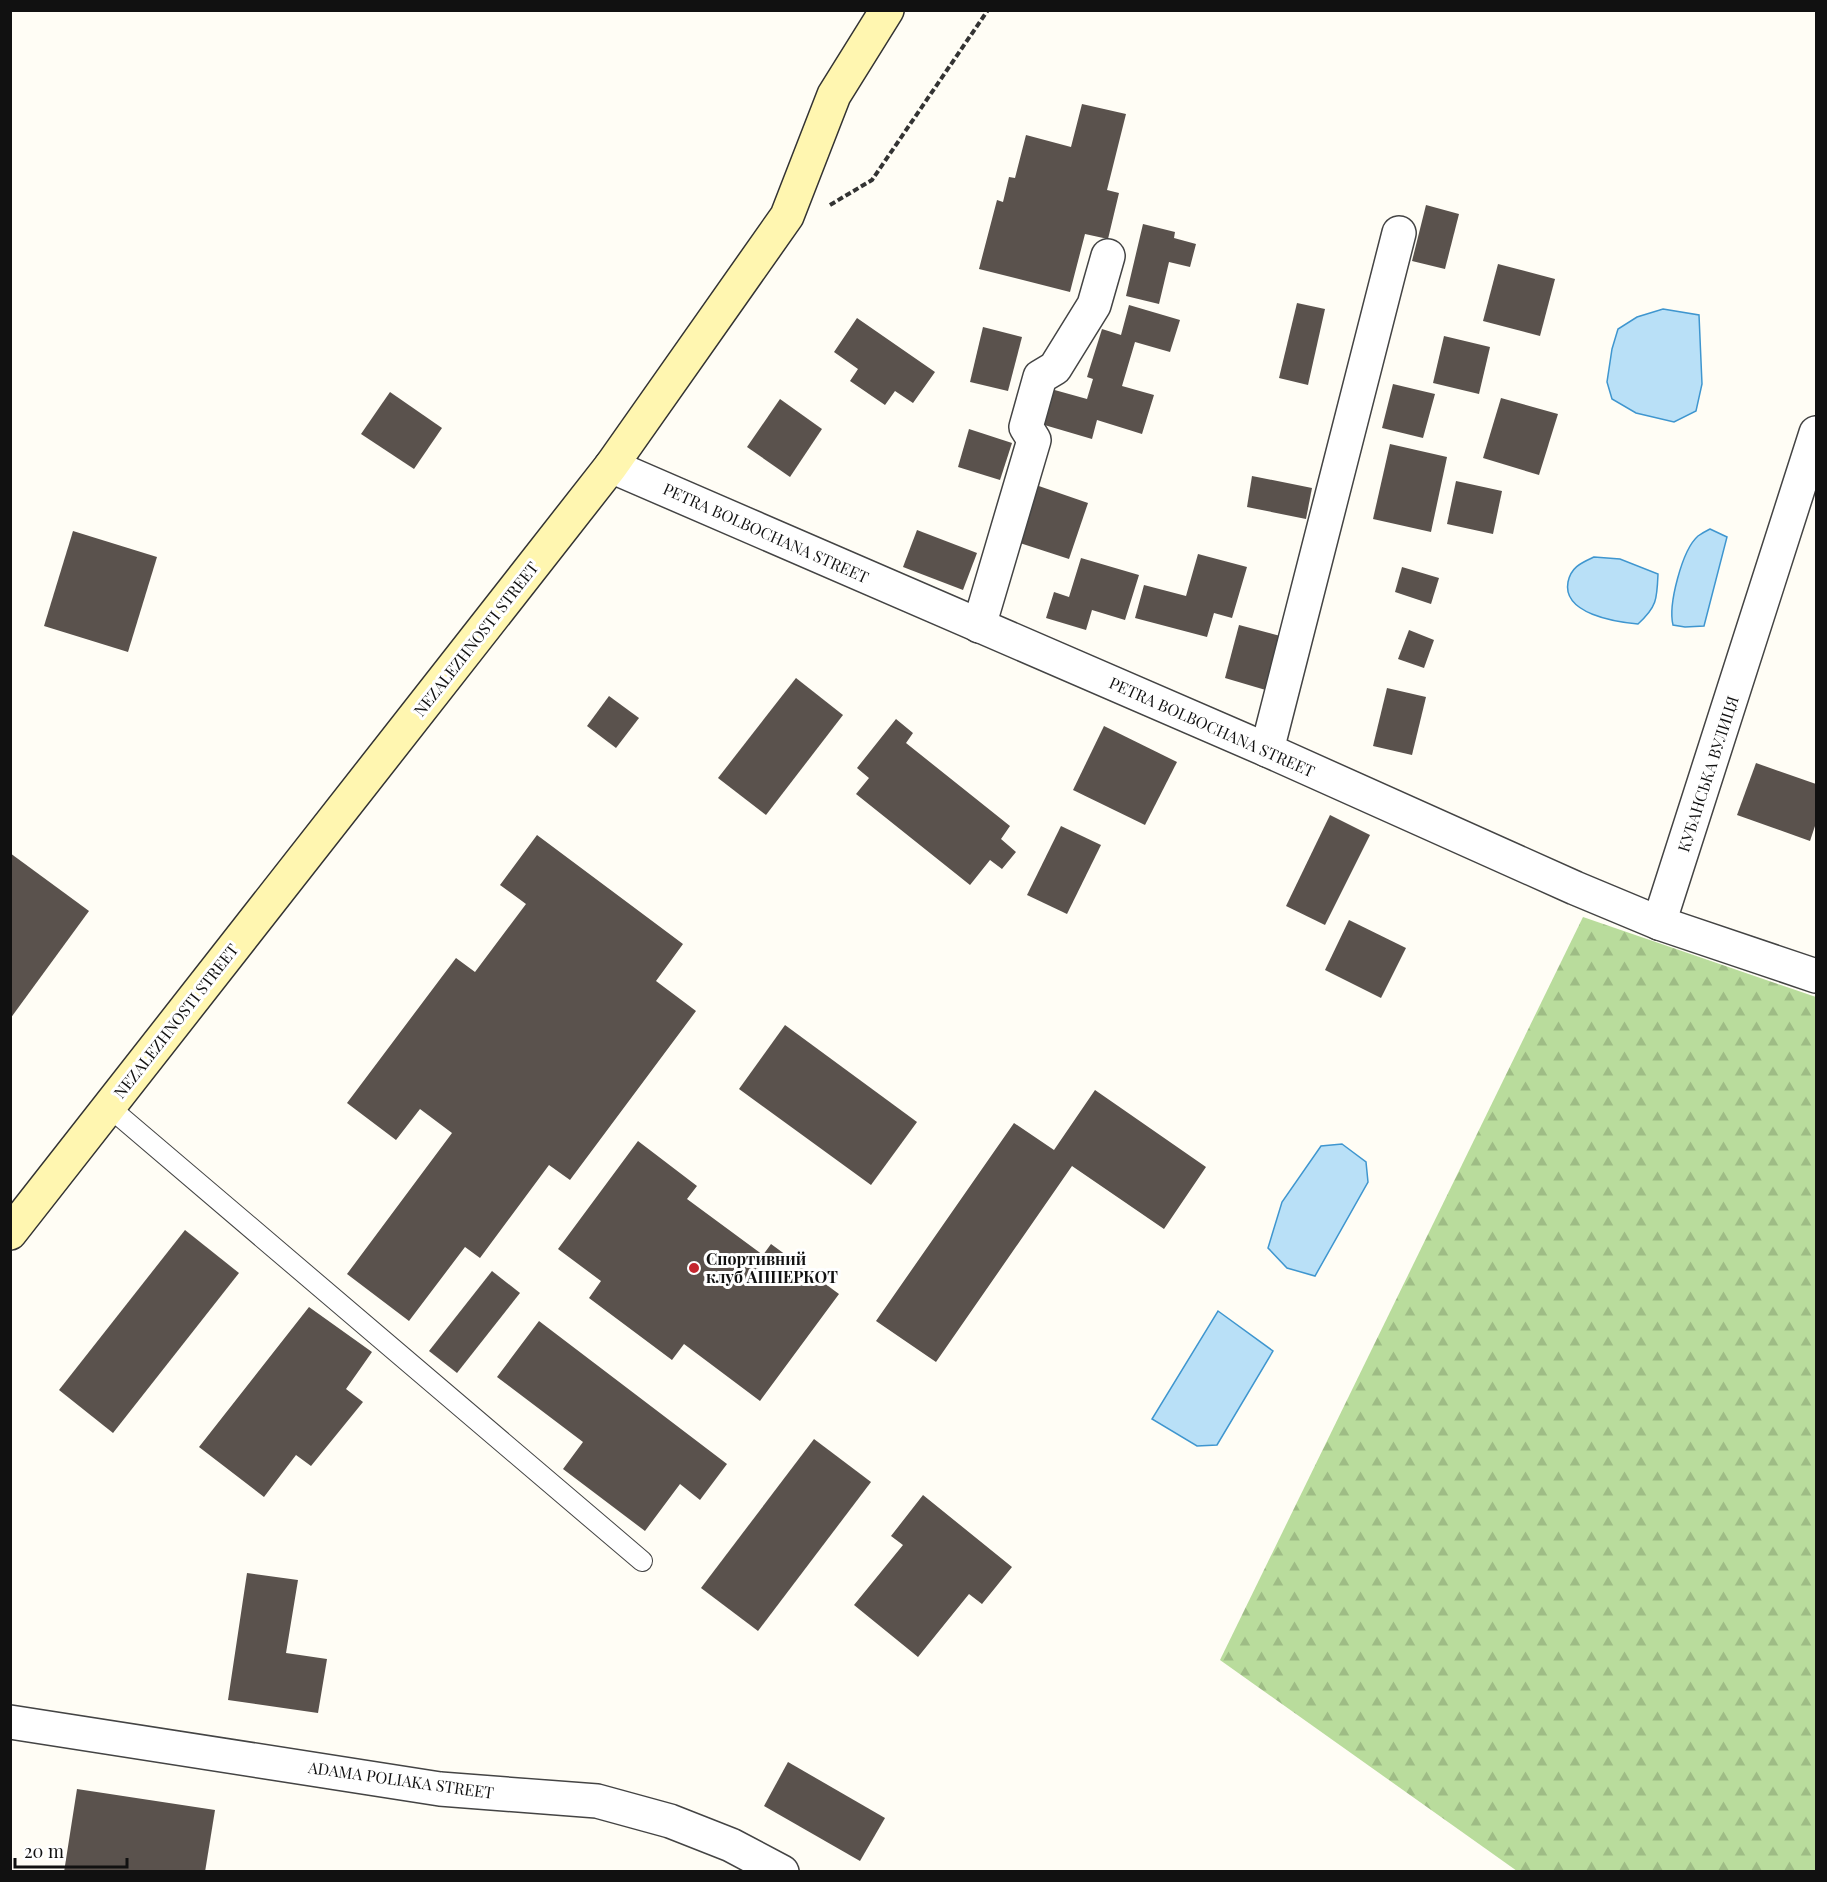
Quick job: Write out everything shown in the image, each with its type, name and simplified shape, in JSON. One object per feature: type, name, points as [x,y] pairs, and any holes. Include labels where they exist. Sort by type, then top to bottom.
[{"type":"main road","name":"NEZALEZHNOSTI STREET","points":[[10,1233],[611,466],[787,216],[834,95],[887,10]]},
{"type":"street","points":[[1268,750],[1399,233]]},
{"type":"street","points":[[979,626],[1034,440],[1026,427],[1040,377],[1054,368],[1094,305],[1108,256]]},
{"type":"street","name":"КУБАНСЬКА ВУЛИЦЯ","points":[[1659,923],[1816,433]]},
{"type":"street","name":"PETRA BOLBOCHANA STREET","points":[[611,466],[1268,750],[1575,888],[1659,923],[1816,976]]},
{"type":"street","name":"ADAMA POLIAKA STREET","points":[[10,1722],[440,1789],[597,1801],[670,1821],[731,1845],[782,1872]]},
{"type":"lane","points":[[109,1107],[642,1561]]},
{"type":"path","points":[[787,216],[820,211],[872,180],[988,10]]},
{"type":"green space","points":[[1583,917],[1816,997],[1816,1871],[1517,1871],[1220,1660]]},
{"type":"water","points":[[1663,309],[1699,315],[1702,384],[1696,411],[1674,422],[1636,413],[1612,399],[1607,382],[1612,349],[1618,329],[1637,317]]},
{"type":"water","points":[[1710,529],[1727,537],[1704,626],[1673,625],[1674,592],[1682,565],[1692,543],[1698,536]]},
{"type":"water","points":[[1594,557],[1620,559],[1658,574],[1655,602],[1649,613],[1638,624],[1592,614],[1573,602],[1568,593],[1569,577],[1577,566]]},
{"type":"water","points":[[1342,1144],[1366,1162],[1368,1182],[1315,1276],[1287,1268],[1268,1248],[1282,1202],[1321,1146]]},
{"type":"water","points":[[1218,1311],[1273,1351],[1217,1445],[1197,1446],[1152,1419]]},
{"type":"building","points":[[1082,104],[1126,114],[1107,190],[1119,193],[1108,239],[1085,234],[1070,292],[979,269],[997,200],[1003,202],[1009,177],[1015,178],[1026,135],[1071,147]]},
{"type":"building","points":[[1426,205],[1459,214],[1445,269],[1412,261]]},
{"type":"building","points":[[1143,224],[1175,232],[1174,238],[1196,244],[1190,267],[1169,262],[1159,304],[1126,296]]},
{"type":"building","points":[[1498,264],[1555,279],[1540,336],[1483,321]]},
{"type":"building","points":[[1297,303],[1325,309],[1308,385],[1279,378]]},
{"type":"building","points":[[1129,305],[1180,320],[1170,352],[1135,342],[1122,386],[1154,395],[1142,434],[1097,420],[1092,439],[1041,424],[1051,389],[1087,399],[1093,379],[1087,377],[1102,329],[1121,335]]},
{"type":"building","points":[[857,318],[935,372],[913,403],[895,391],[885,405],[850,381],[858,369],[834,352]]},
{"type":"building","points":[[983,327],[1022,337],[1008,391],[970,382]]},
{"type":"building","points":[[1444,336],[1490,347],[1479,394],[1433,383]]},
{"type":"building","points":[[1393,384],[1435,394],[1423,438],[1382,428]]},
{"type":"building","points":[[390,392],[442,428],[414,469],[361,434]]},
{"type":"building","points":[[1501,398],[1558,414],[1539,475],[1483,458]]},
{"type":"building","points":[[780,399],[822,429],[790,477],[747,447]]},
{"type":"building","points":[[969,429],[1012,443],[1000,480],[958,467]]},
{"type":"building","points":[[1390,444],[1447,457],[1431,532],[1373,519]]},
{"type":"building","points":[[1252,476],[1312,488],[1306,519],[1247,507]]},
{"type":"building","points":[[1456,481],[1502,491],[1493,534],[1447,524]]},
{"type":"building","points":[[1033,484],[1088,503],[1069,559],[1014,541]]},
{"type":"building","points":[[917,530],[977,553],[963,590],[903,567]]},
{"type":"building","points":[[73,531],[157,557],[128,652],[44,626]]},
{"type":"building","points":[[1198,554],[1247,567],[1232,618],[1214,613],[1207,637],[1135,618],[1144,585],[1186,596]]},
{"type":"building","points":[[1081,558],[1139,575],[1125,620],[1092,610],[1086,630],[1046,618],[1054,592],[1069,597]]},
{"type":"building","points":[[1402,567],[1439,578],[1431,604],[1395,592]]},
{"type":"building","points":[[1239,625],[1284,637],[1269,691],[1225,678]]},
{"type":"building","points":[[1409,630],[1434,640],[1424,668],[1398,659]]},
{"type":"building","points":[[796,678],[843,715],[766,815],[718,778]]},
{"type":"building","points":[[1387,688],[1426,697],[1412,755],[1373,746]]},
{"type":"building","points":[[609,696],[639,718],[616,748],[587,726]]},
{"type":"building","points":[[896,719],[913,733],[906,743],[1010,826],[1001,839],[1016,852],[1002,869],[990,860],[970,885],[856,794],[869,778],[857,768]]},
{"type":"building","points":[[1104,726],[1177,762],[1145,825],[1073,790]]},
{"type":"building","points":[[1756,763],[1816,784],[1816,823],[1810,841],[1737,815]]},
{"type":"building","points":[[1330,815],[1370,835],[1325,925],[1286,906]]},
{"type":"building","points":[[1061,826],[1101,845],[1067,914],[1027,895]]},
{"type":"building","points":[[537,835],[683,944],[656,981],[696,1011],[570,1180],[549,1165],[480,1258],[465,1247],[409,1321],[347,1274],[452,1133],[420,1109],[396,1140],[347,1103],[456,958],[475,972],[526,904],[500,885]]},
{"type":"building","points":[[10,853],[89,911],[10,1019]]},
{"type":"building","points":[[1349,920],[1406,948],[1381,998],[1325,970]]},
{"type":"building","points":[[785,1025],[917,1122],[871,1185],[739,1089]]},
{"type":"building","points":[[1095,1090],[1206,1167],[1164,1229],[1072,1166],[936,1362],[876,1321],[1014,1123],[1054,1150]]},
{"type":"building","name":"Спортивний клуб АППЕРКОТ","points":[[638,1141],[697,1186],[687,1199],[763,1255],[771,1244],[839,1294],[760,1401],[684,1344],[672,1360],[589,1298],[601,1281],[558,1249]]},
{"type":"building","points":[[185,1230],[239,1273],[113,1433],[59,1390]]},
{"type":"building","points":[[492,1271],[520,1293],[457,1373],[429,1351]]},
{"type":"building","points":[[309,1307],[372,1352],[346,1389],[363,1402],[311,1466],[296,1455],[264,1497],[199,1447]]},
{"type":"building","points":[[539,1321],[727,1464],[700,1500],[680,1484],[645,1531],[563,1469],[583,1442],[497,1377]]},
{"type":"building","points":[[814,1439],[871,1482],[758,1631],[701,1588]]},
{"type":"building","points":[[923,1495],[1012,1567],[982,1604],[969,1594],[918,1657],[854,1605],[903,1545],[891,1536]]},
{"type":"building","points":[[247,1573],[298,1580],[286,1653],[327,1659],[318,1713],[228,1700]]},
{"type":"building","points":[[788,1762],[885,1818],[860,1861],[764,1806]]},
{"type":"building","points":[[77,1789],[215,1810],[205,1872],[64,1872]]},
{"type":"place","name":"Спортивний клуб АППЕРКОТ","points":[[694,1268]]}]
